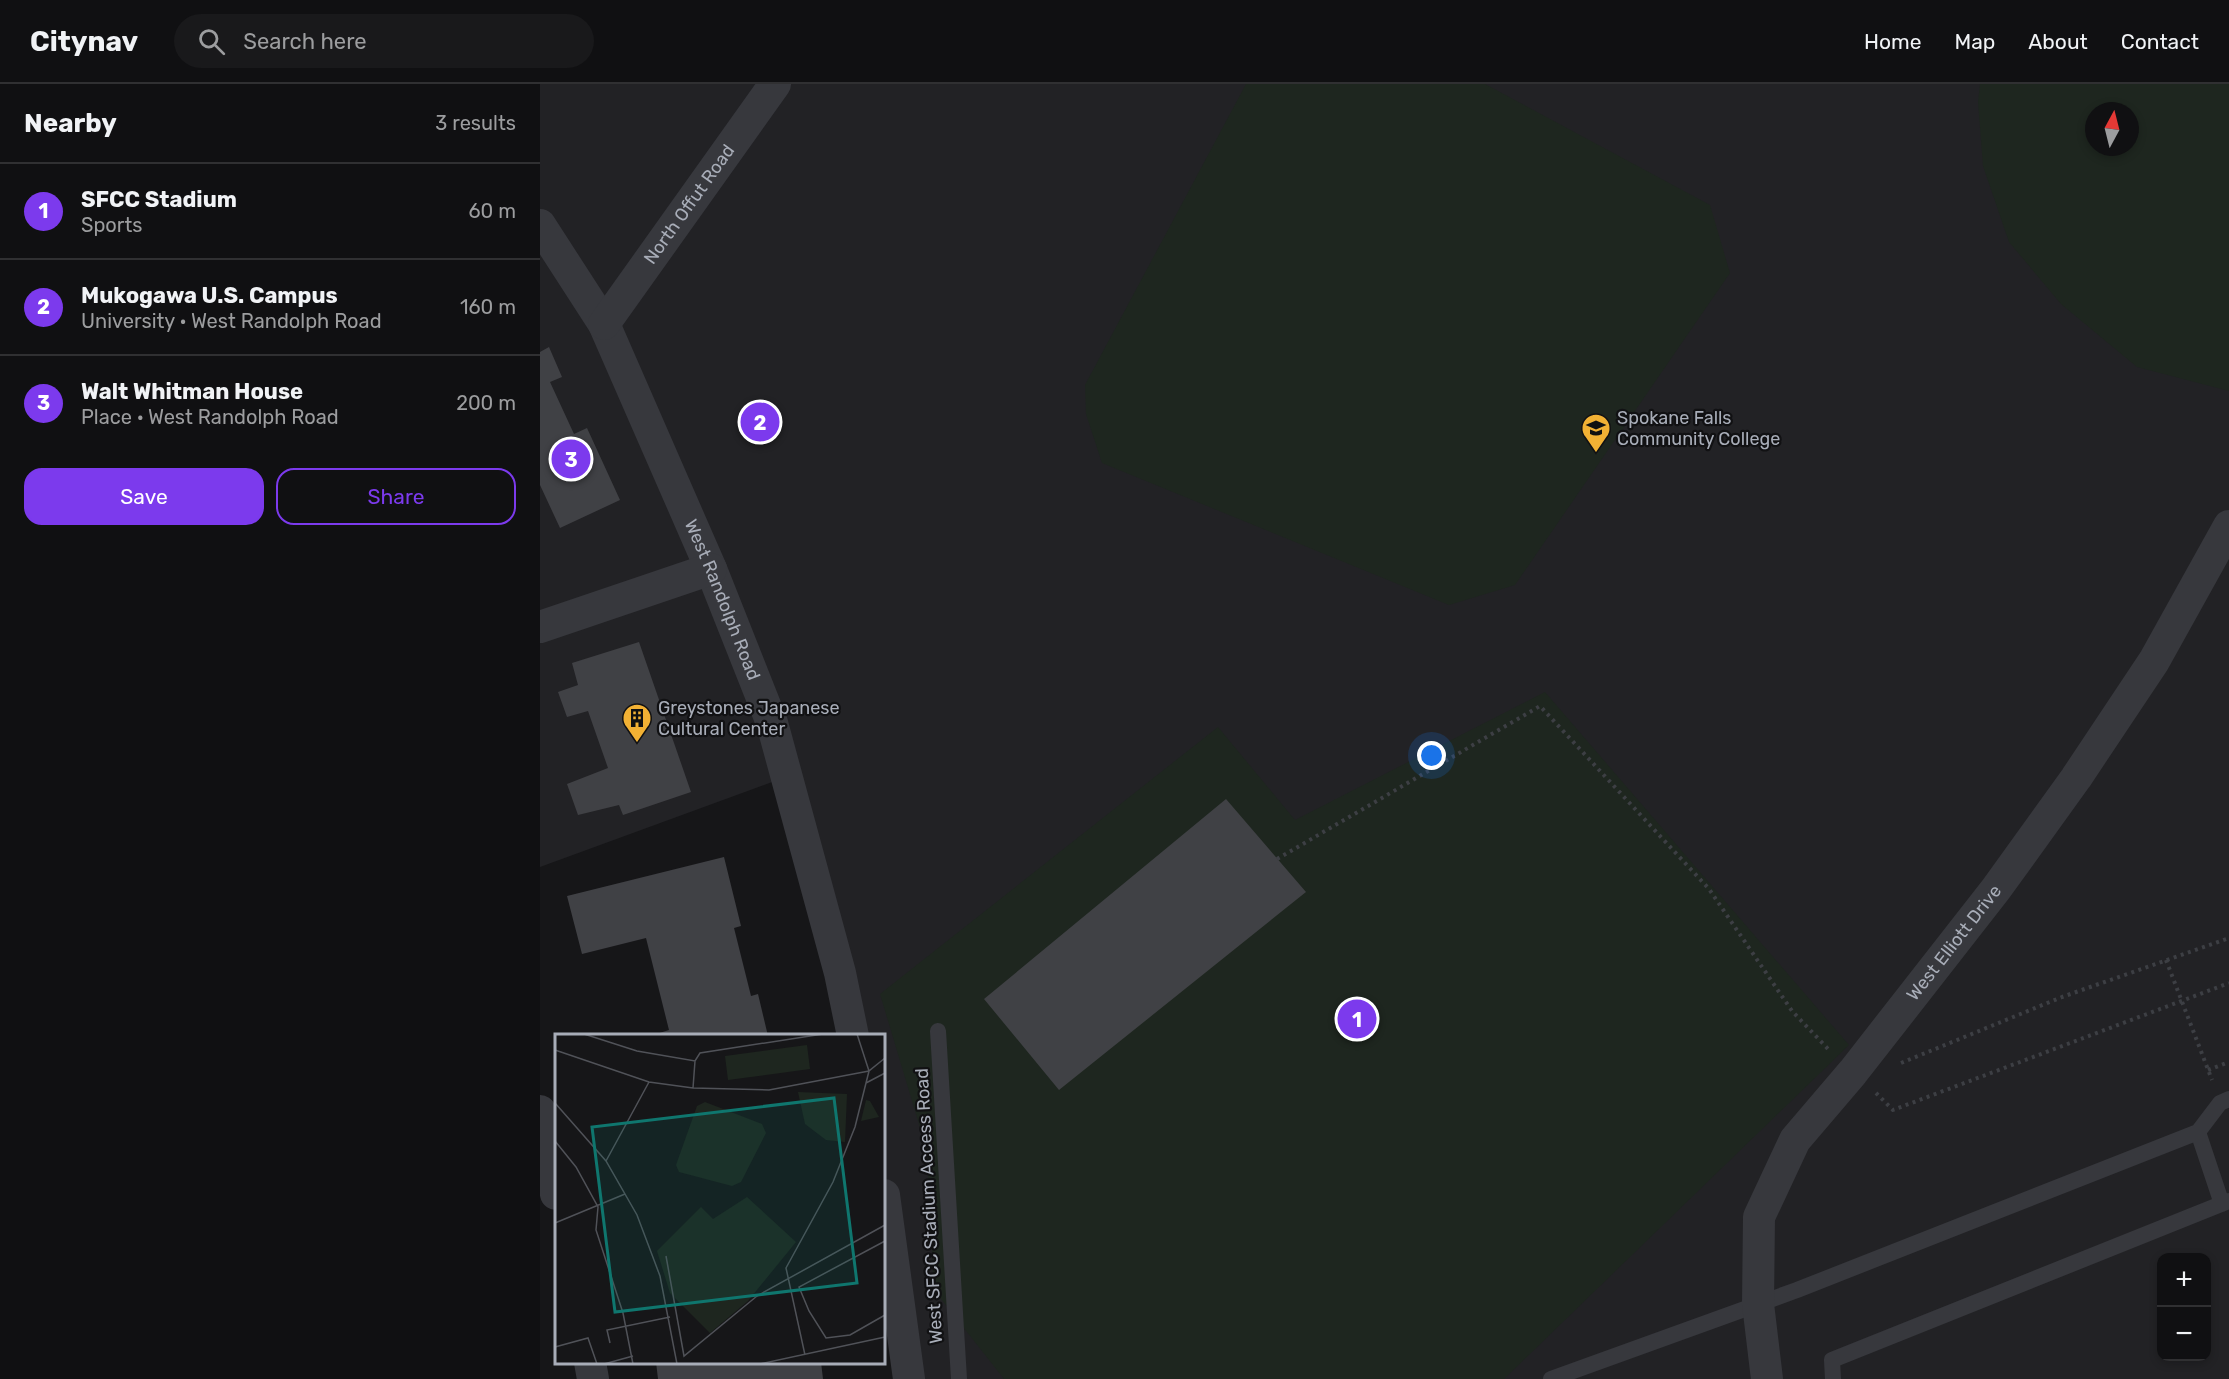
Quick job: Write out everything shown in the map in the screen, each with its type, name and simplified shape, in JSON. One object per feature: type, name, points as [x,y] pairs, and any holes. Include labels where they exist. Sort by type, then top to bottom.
[{"type":"street","name":"North Offut Road","points":[[604,324],[775,84]]},
{"type":"street","name":"West Randolph Road","points":[[540,225],[604,324],[711,569],[772,723],[840,973],[853,1034]]},
{"type":"street","name":"West Elliott Drive","points":[[1767,1379],[1758,1304],[1759,1217],[1795,1140],[1853,1072],[1989,898],[2076,778],[2154,661],[2229,526]]},
{"type":"street","points":[[540,627],[711,569]]},
{"type":"street","points":[[540,1111],[555,1189]]},
{"type":"street","points":[[885,1202],[909,1379]]},
{"type":"street","points":[[590,1364],[593,1379]]},
{"type":"lane","name":"West SFCC Stadium Access Road","points":[[938,1031],[959,1379]]},
{"type":"lane","points":[[1551,1379],[1758,1304],[2198,1132],[2220,1103],[2229,1099]]},
{"type":"lane","points":[[1833,1379],[1832,1360],[2225,1202],[2198,1132]]},
{"type":"path","points":[[1277,859],[1540,706],[1709,889],[1792,1011],[1831,1052]]},
{"type":"path","points":[[1894,1066],[2062,997],[2229,938]]},
{"type":"path","points":[[2166,960],[2212,1080]]},
{"type":"path","points":[[1868,1085],[1893,1110],[2229,983]]},
{"type":"path","points":[[2208,1070],[2229,1062]]},
{"type":"shaded area","name":"Spokane Falls Community College","points":[[540,84],[2229,84],[2229,1379],[909,1379],[885,1202],[885,1034],[853,1034],[775,781],[540,867]]},
{"type":"shaded area","points":[[1246,84],[1485,84],[1710,205],[1730,273],[1515,585],[1449,605],[1102,463],[1086,414],[1085,385]]},
{"type":"shaded area","points":[[1980,84],[2229,84],[2229,391],[2137,367],[2061,304],[2009,242],[1983,166],[1978,102]]},
{"type":"shaded area","points":[[1545,692],[1849,1045],[1504,1379],[1004,1379],[934,1290],[927,1151],[880,994],[1218,727],[1295,820]]},
{"type":"building","points":[[549,347],[562,377],[550,382],[574,434],[587,428],[620,500],[560,528],[540,485],[540,352]]},
{"type":"building","name":"Greystones Japanese Cultural Center","points":[[639,642],[691,792],[623,815],[619,805],[578,815],[567,784],[608,768],[588,711],[567,717],[558,692],[578,685],[572,663]]},
{"type":"building","points":[[1226,799],[1306,892],[1059,1090],[984,999]]},
{"type":"building","points":[[724,857],[741,926],[734,928],[751,996],[758,994],[768,1034],[656,1034],[669,1030],[646,938],[582,954],[567,896]]},
{"type":"building","points":[[656,1364],[821,1364],[823,1379],[658,1379]]},
{"type":"place","name":"Mukogawa U.S. Campus","points":[[760,422]]},
{"type":"place","name":"Spokane Falls Community College","points":[[1596,454]]},
{"type":"place","name":"Walt Whitman House","points":[[571,459]]},
{"type":"place","name":"Greystones Japanese Cultural Center","points":[[637,744]]},
{"type":"place","name":"SFCC Stadium","points":[[1357,1019]]}]
